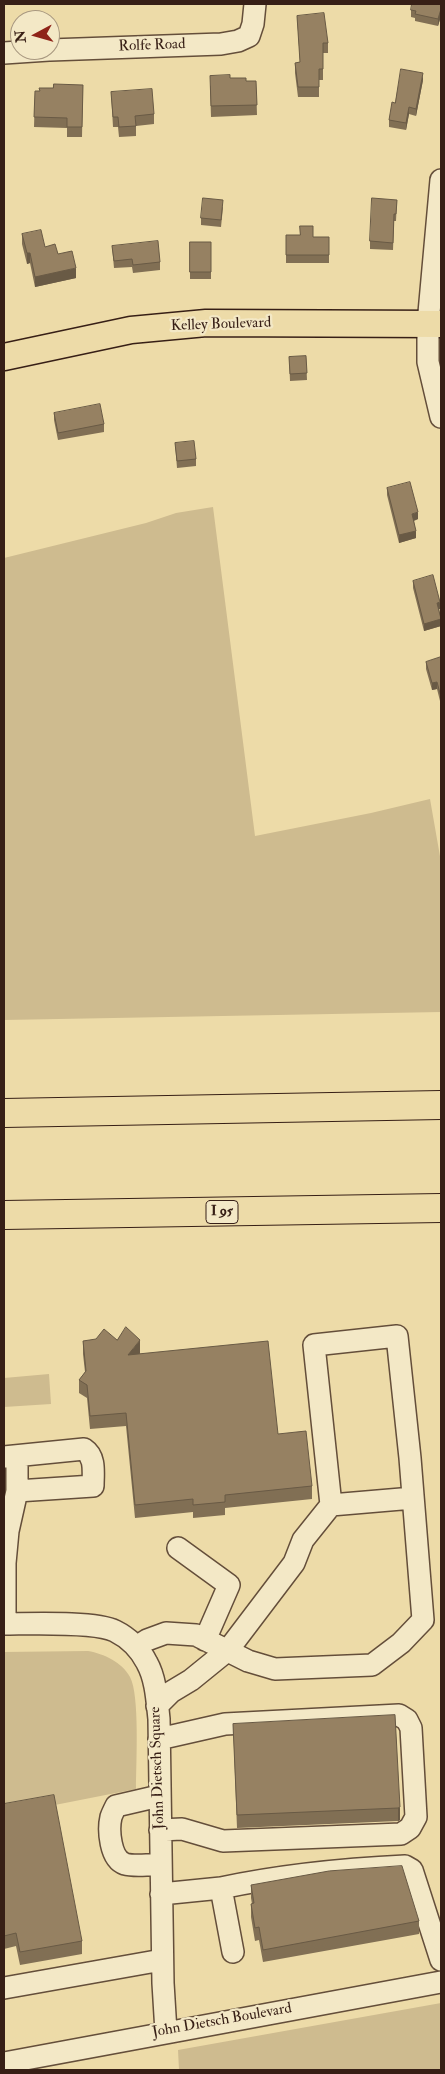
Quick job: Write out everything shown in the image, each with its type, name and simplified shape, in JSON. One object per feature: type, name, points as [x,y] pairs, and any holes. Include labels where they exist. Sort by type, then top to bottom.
[{"type":"highway","points":[[382,1106],[441,1096]]},
{"type":"highway","points":[[4,1113],[441,1105]]},
{"type":"highway","name":"I 95","points":[[4,1216],[441,1208]]},
{"type":"main road","name":"Kelley Boulevard","points":[[4,357],[131,330],[206,323],[434,324]]},
{"type":"street","name":"Rolfe Road","points":[[60,50],[221,44],[238,41],[250,33],[255,4]]},
{"type":"street","points":[[441,180],[434,324],[428,362],[441,418]]},
{"type":"street","points":[[136,1647],[147,1640],[166,1633],[196,1635],[228,1650],[248,1661],[275,1669],[372,1665],[401,1643],[422,1620],[413,1498],[397,1336],[314,1345],[331,1506],[304,1540],[290,1569],[228,1650],[191,1680],[171,1692],[157,1706]]},
{"type":"street","points":[[4,1624],[5,1563],[8,1531],[17,1491],[10,1456],[84,1449],[89,1452],[93,1460],[93,1486],[17,1491]]},
{"type":"street","points":[[331,1506],[413,1498]]},
{"type":"street","points":[[178,1548],[229,1585],[205,1640]]},
{"type":"street","name":"John Dietsch Square","points":[[4,1624],[91,1626],[113,1630],[134,1643],[148,1663],[155,1688],[159,1739],[162,1960],[166,2032]]},
{"type":"street","points":[[159,1739],[225,1724],[399,1715],[407,1720],[411,1728],[416,1817],[410,1828],[401,1834],[238,1842],[223,1841],[182,1829],[160,1830]]},
{"type":"street","points":[[160,1796],[116,1806],[111,1817],[110,1830],[112,1847],[118,1859],[125,1864],[161,1865]]},
{"type":"street","points":[[162,1894],[221,1888],[283,1877],[356,1868],[405,1866],[412,1870],[441,1960]]},
{"type":"street","points":[[221,1888],[233,1952]]},
{"type":"street","points":[[4,1988],[162,1960]]},
{"type":"street","name":"John Dietsch Boulevard","points":[[15,2064],[166,2032],[441,1982]]},
{"type":"shaded area","points":[[213,507],[255,836],[430,799],[441,862],[441,1012],[4,1020],[4,558],[146,523],[176,513]]},
{"type":"shaded area","points":[[49,1374],[51,1404],[4,1407],[4,1378]]},
{"type":"shaded area","points":[[88,1651],[100,1654],[117,1663],[130,1677],[133,1686],[136,1714],[136,1789],[4,1815],[4,1652]]},
{"type":"shaded area","points":[[441,2003],[441,2070],[179,2070],[178,2050]]},
{"type":"building","points":[[412,4],[441,4],[438,19],[415,14],[416,11],[411,10]]},
{"type":"building","points":[[324,13],[328,43],[323,43],[323,69],[319,69],[319,87],[298,87],[295,63],[300,62],[297,16]]},
{"type":"building","points":[[401,69],[423,73],[416,109],[409,107],[406,123],[389,120],[392,102],[395,103]]},
{"type":"building","points":[[230,75],[230,78],[246,78],[246,81],[256,81],[257,105],[211,106],[210,76]]},
{"type":"building","points":[[54,84],[83,85],[82,127],[67,127],[67,118],[34,117],[35,91],[40,91],[39,88],[53,88]]},
{"type":"building","points":[[152,89],[154,114],[135,116],[136,126],[119,127],[118,117],[113,117],[111,92]]},
{"type":"building","points":[[203,198],[223,200],[221,220],[201,218]]},
{"type":"building","points":[[372,198],[397,200],[396,214],[394,214],[393,243],[370,241]]},
{"type":"building","points":[[300,226],[313,226],[313,237],[329,237],[329,255],[286,255],[286,235],[300,235]]},
{"type":"building","points":[[41,230],[45,247],[55,244],[58,254],[72,251],[76,268],[35,277],[30,253],[27,253],[22,234]]},
{"type":"building","points":[[158,241],[160,262],[133,265],[132,259],[114,261],[112,246]]},
{"type":"building","points":[[190,242],[211,242],[211,272],[190,272]]},
{"type":"building","points":[[306,356],[307,373],[290,374],[289,357]]},
{"type":"building","points":[[100,404],[104,424],[58,433],[54,413]]},
{"type":"building","points":[[194,441],[196,459],[177,461],[175,443]]},
{"type":"building","points":[[410,482],[418,512],[412,514],[416,531],[399,535],[387,488]]},
{"type":"building","points":[[433,575],[440,602],[437,603],[441,619],[424,624],[413,581]]},
{"type":"building","points":[[441,657],[441,697],[437,682],[432,683],[426,662]]},
{"type":"building","points":[[126,1327],[140,1340],[128,1355],[268,1341],[278,1434],[306,1431],[312,1486],[225,1495],[225,1502],[193,1505],[193,1499],[135,1505],[126,1413],[90,1416],[87,1385],[79,1380],[86,1371],[83,1341],[96,1339],[104,1329],[117,1340]]},
{"type":"building","points":[[395,1715],[400,1807],[237,1815],[233,1724]]},
{"type":"building","points":[[54,1795],[82,1941],[20,1952],[16,1933],[4,1936],[4,1804]]},
{"type":"building","points":[[402,1866],[419,1921],[263,1950],[259,1927],[255,1928],[251,1904],[254,1903],[251,1885],[329,1871]]}]
